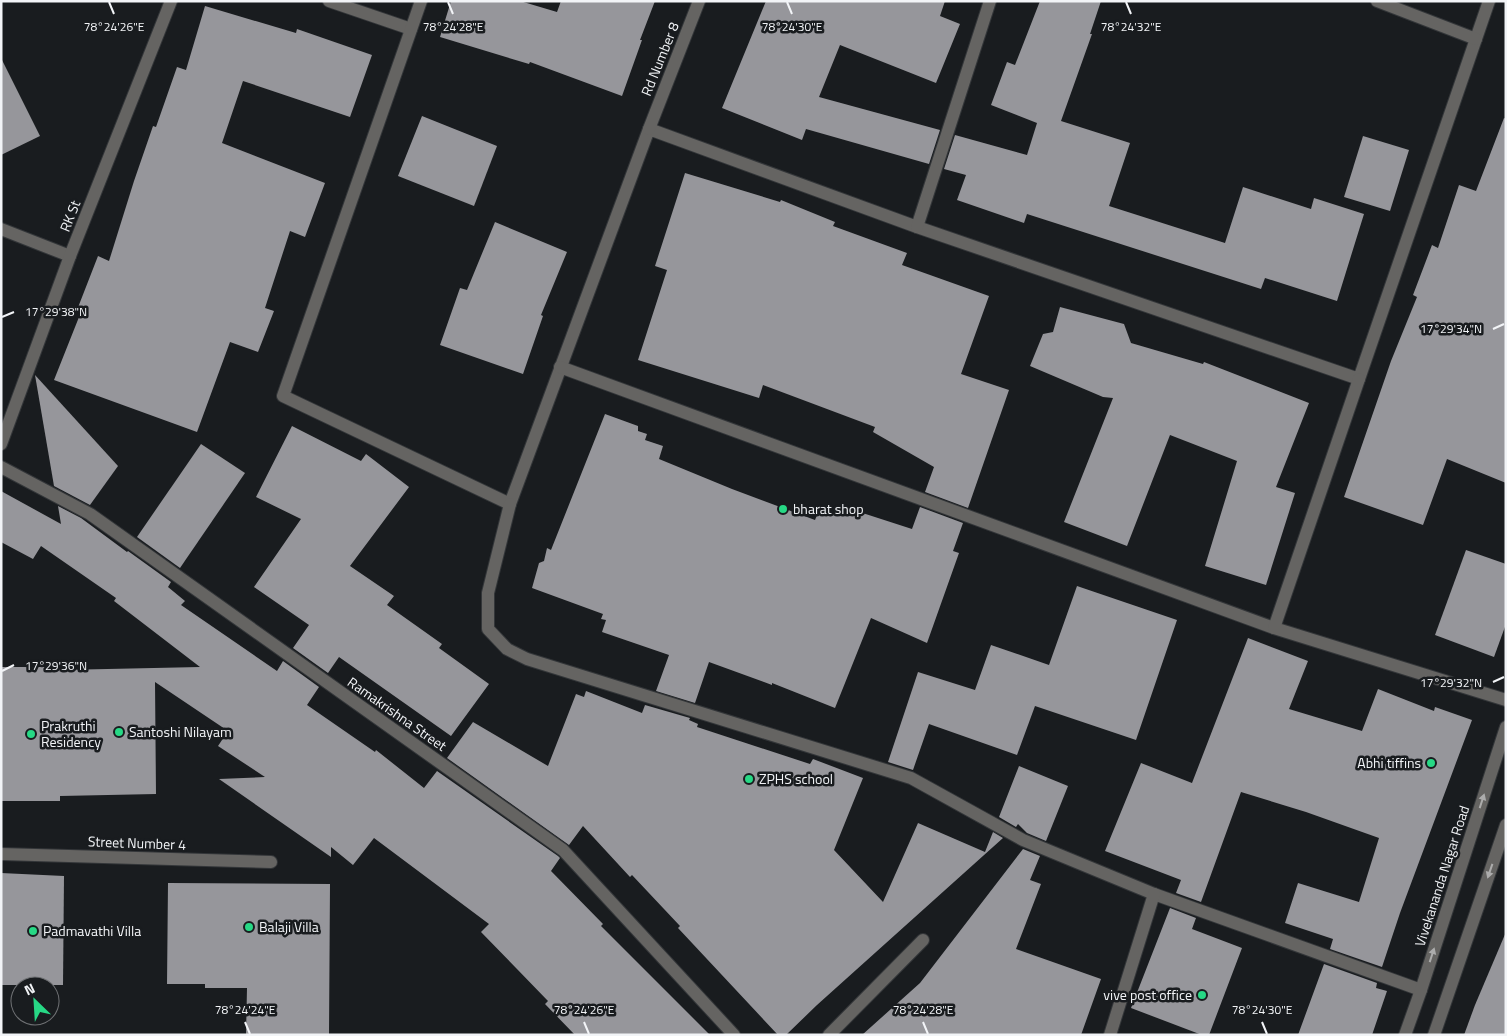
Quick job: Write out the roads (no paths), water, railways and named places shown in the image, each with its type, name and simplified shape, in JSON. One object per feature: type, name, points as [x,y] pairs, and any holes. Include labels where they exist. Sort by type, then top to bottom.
[{"type":"street","name":"RK St","points":[[1,444],[70,256],[171,1]]},
{"type":"street","points":[[329,1],[411,29]]},
{"type":"street","points":[[421,1],[283,396],[510,504]]},
{"type":"street","name":"Rd Number 8","points":[[699,1],[649,128],[510,504],[488,593],[488,629],[507,649],[527,659],[911,778],[1023,840],[1154,894],[1421,990]]},
{"type":"street","points":[[917,227],[990,1]]},
{"type":"street","points":[[1377,1],[1476,39]]},
{"type":"street","points":[[1274,628],[1489,1]]},
{"type":"street","points":[[649,128],[917,227],[1359,378]]},
{"type":"street","points":[[1,229],[70,256]]},
{"type":"street","points":[[560,367],[1274,628],[1506,700]]},
{"type":"street","name":"Ramakrishna Street","points":[[1,467],[90,514],[563,850],[734,1035]]},
{"type":"street","name":"Vivekananda Nagar Road","points":[[1405,1035],[1506,726]]},
{"type":"street","points":[[1434,1035],[1506,825]]},
{"type":"street","name":"Street Number 4","points":[[1,854],[271,862]]},
{"type":"street","points":[[1110,1035],[1154,894]]},
{"type":"street","points":[[829,1035],[923,940]]},
{"type":"place","name":"bharat shop","points":[[783,509]]},
{"type":"place","name":"Santoshi Nilayam","points":[[119,732]]},
{"type":"place","name":"Prakruthi Residency","points":[[31,734]]},
{"type":"place","name":"Abhi tiffins","points":[[1431,763]]},
{"type":"place","name":"ZPHS school","points":[[749,779]]},
{"type":"place","name":"Balaji Villa","points":[[249,927]]},
{"type":"place","name":"Padmavathi Villa","points":[[33,931]]},
{"type":"place","name":"vive post office","points":[[1202,995]]}]
